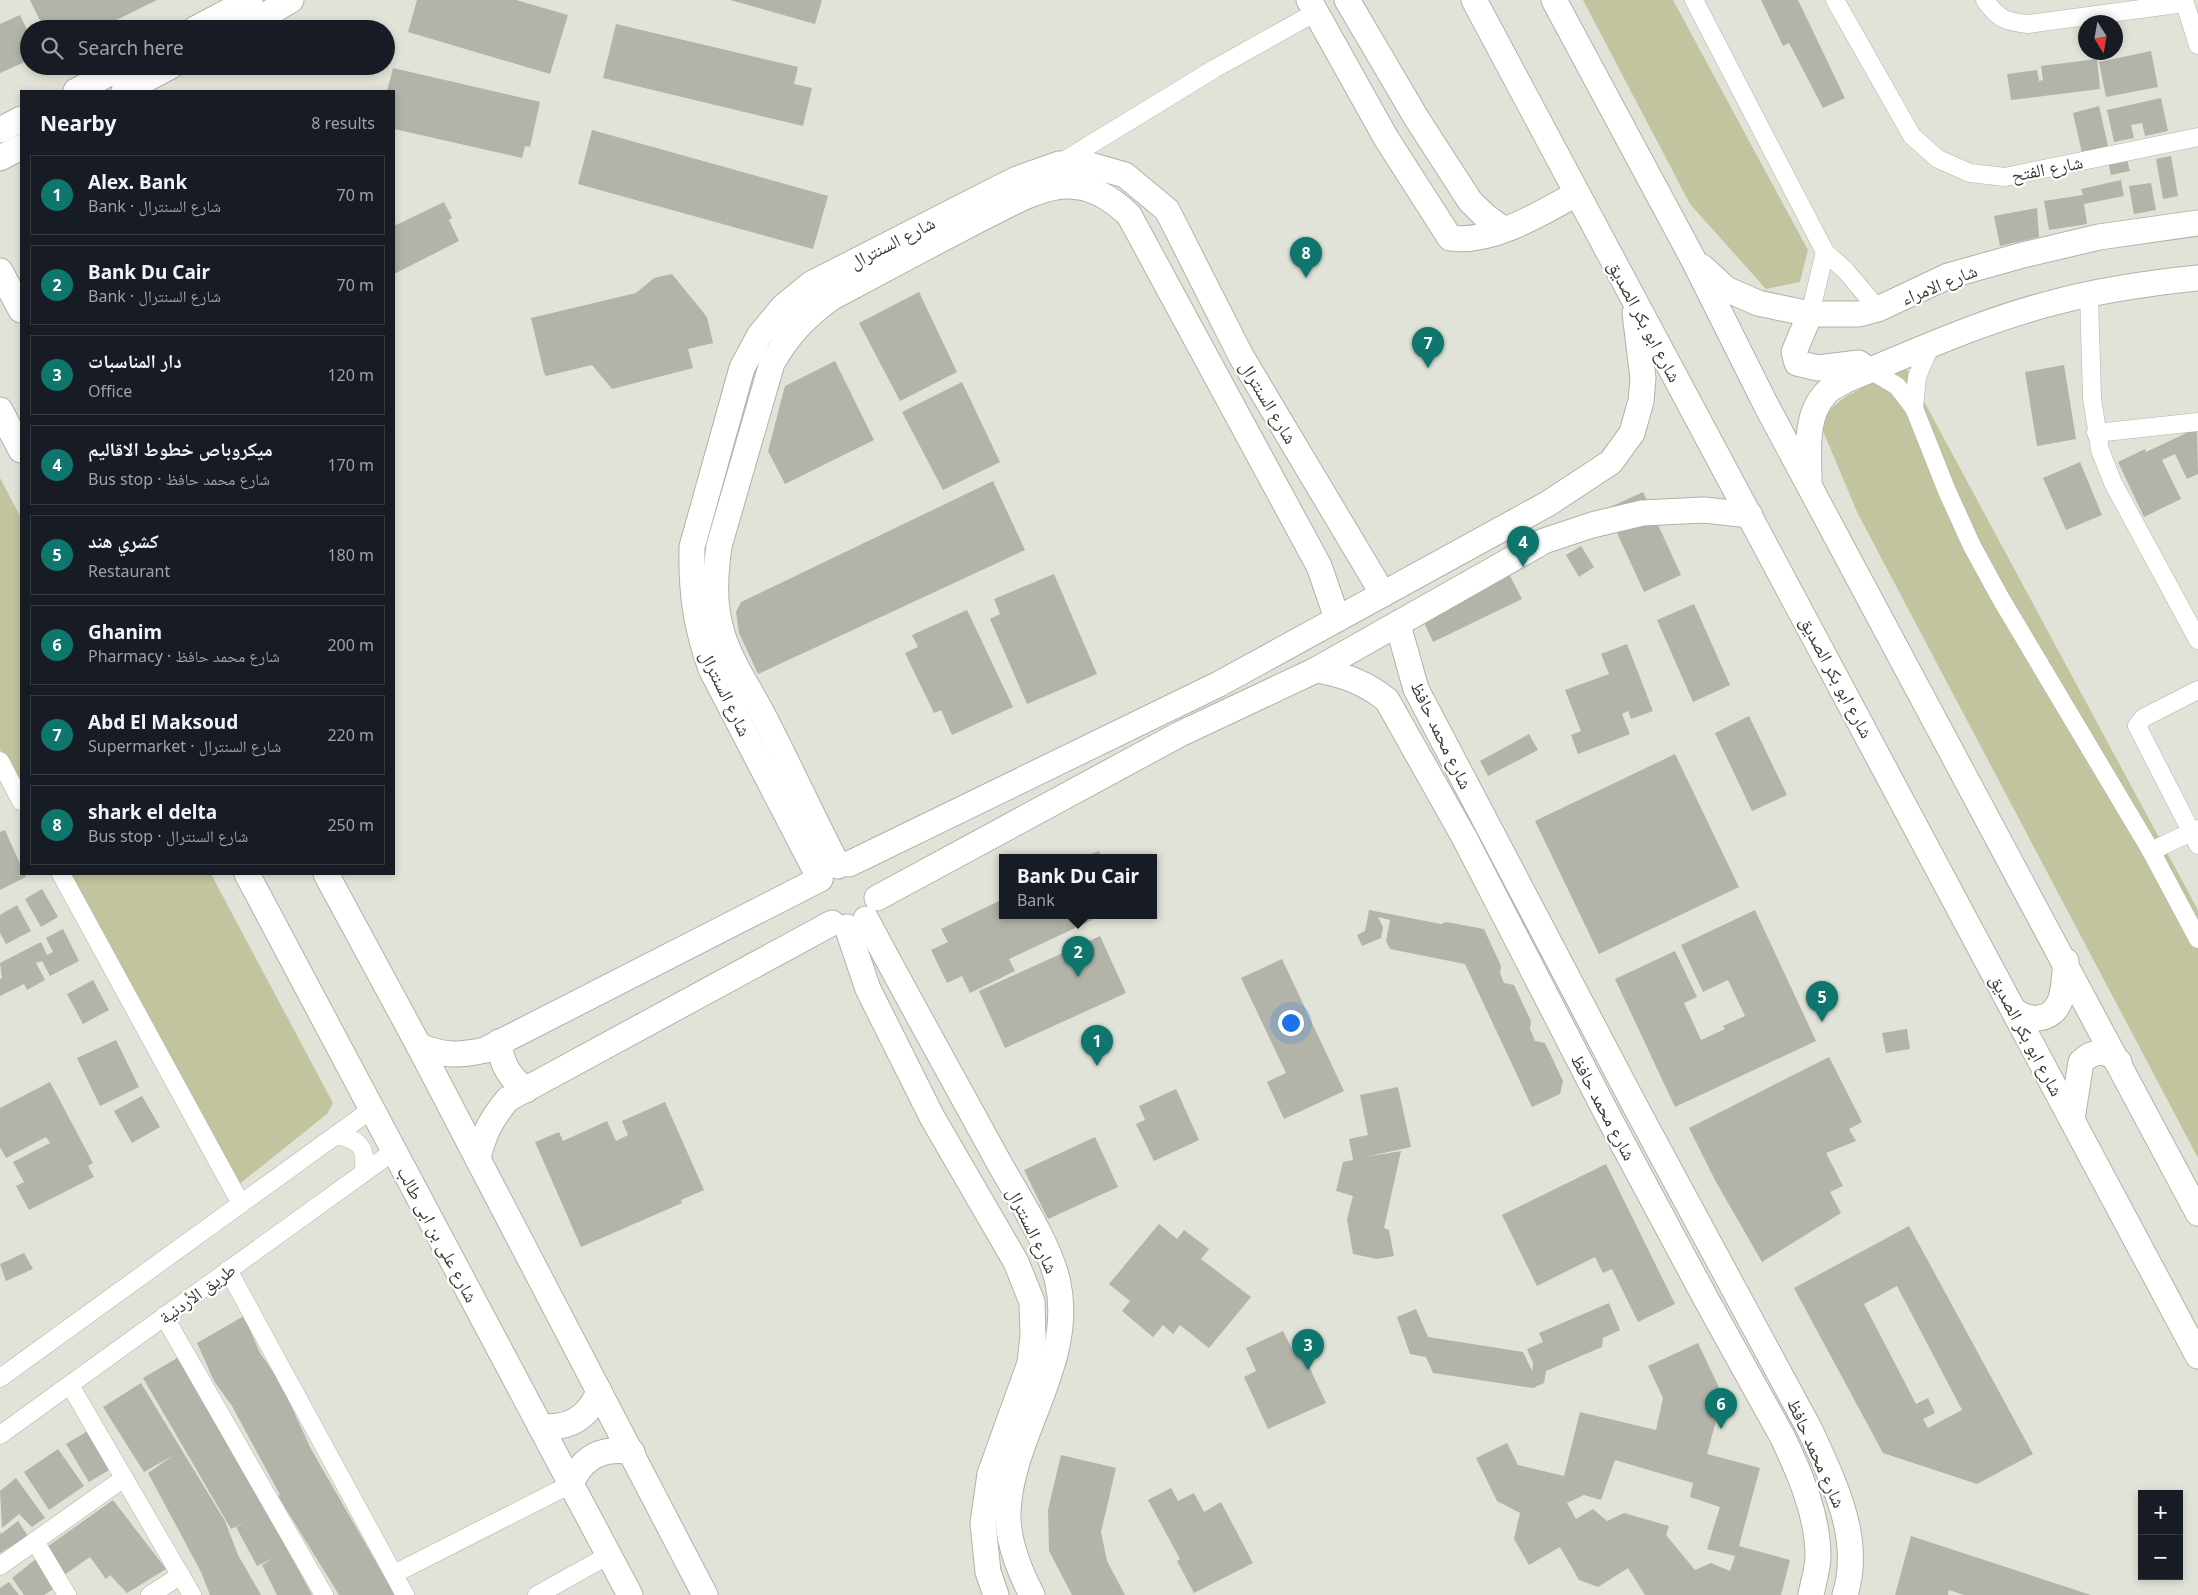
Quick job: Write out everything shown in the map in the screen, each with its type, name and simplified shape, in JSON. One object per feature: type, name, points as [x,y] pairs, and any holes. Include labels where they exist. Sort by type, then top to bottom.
[{"type":"street","points":[[212,20],[250,0]]},
{"type":"street","points":[[257,20],[291,0]]},
{"type":"street","points":[[1347,0],[1417,119],[1470,202],[1503,229]]},
{"type":"street","name":"شارع ابو بكر الصديق","points":[[1474,0],[2198,1356]]},
{"type":"street","points":[[1554,0],[1692,259],[1734,344],[2066,961],[2198,1213]]},
{"type":"street","points":[[1694,0],[1825,252],[1845,270],[1878,309]]},
{"type":"street","name":"شارع الفتح","points":[[1836,0],[1912,136],[1938,159],[1970,173],[2005,177],[2198,136]]},
{"type":"street","points":[[1991,4],[2010,22],[2028,24],[2184,1],[2198,45]]},
{"type":"street","points":[[1060,164],[1313,6],[1386,138],[1450,238],[1466,240],[1526,221],[1576,194]]},
{"type":"street","points":[[78,90],[106,75]]},
{"type":"street","points":[[126,90],[154,75]]},
{"type":"street","points":[[0,130],[20,120]]},
{"type":"street","points":[[0,158],[20,148]]},
{"type":"street","name":"شارع السنترال","points":[[832,872],[788,794],[711,669],[700,640],[694,609],[692,547],[742,368],[759,336],[783,307],[811,284],[1017,179],[1060,164],[1083,163],[1126,175],[1167,210],[1241,356],[1383,594]]},
{"type":"street","name":"شارع السنترال","points":[[788,794],[763,715],[732,659],[722,632],[716,604],[715,575],[719,546],[772,363],[787,338],[807,316],[831,298],[926,247],[1032,194],[1049,188],[1067,186],[1101,193],[1129,215],[1319,566],[1337,618]]},
{"type":"street","name":"شارع الامراء","points":[[1692,259],[1726,289],[1758,303],[1810,314],[1836,316],[1878,309],[1948,276],[2023,254],[2099,237],[2198,224]]},
{"type":"street","points":[[1825,252],[1810,314],[1794,352],[1798,363],[1818,368],[1859,363],[1897,386],[1914,408],[1947,491],[1976,553],[2151,851],[2198,939]]},
{"type":"street","points":[[0,271],[20,308]]},
{"type":"street","points":[[1809,484],[1809,432],[1814,410],[1827,392],[1846,380],[1930,346],[2051,303],[2117,288],[2198,278]]},
{"type":"street","points":[[1174,298],[1203,282]]},
{"type":"street","points":[[2089,294],[2092,398],[2096,433],[2113,483],[2198,640]]},
{"type":"street","points":[[419,1046],[439,1054],[461,1055],[485,1050],[832,872],[1219,684],[1549,503],[1611,462],[1632,433],[1641,401],[1643,378],[1634,298]]},
{"type":"street","points":[[1914,408],[1918,377],[1930,346]]},
{"type":"street","points":[[0,410],[20,448]]},
{"type":"street","points":[[2096,433],[2198,422]]},
{"type":"street","points":[[478,1159],[483,1136],[494,1116],[508,1099],[856,917],[1180,734],[1316,670],[1398,624],[1410,615],[1544,541],[1625,516],[1642,513],[1694,510],[1750,515]]},
{"type":"street","points":[[1457,554],[1472,582]]},
{"type":"street","name":"شارع محمد حافظ","points":[[1398,624],[1416,689],[1634,1104],[1810,1430],[1830,1474],[1845,1514],[1852,1546],[1845,1595]]},
{"type":"street","name":"شارع محمد حافظ","points":[[1316,670],[1334,673],[1371,688],[1387,700],[1464,838],[1609,1118],[1783,1438],[1801,1475],[1812,1516],[1818,1557],[1811,1595]]},
{"type":"street","points":[[2151,851],[2196,835],[2137,726],[2143,718],[2198,690]]},
{"type":"street","points":[[1166,709],[1180,734]]},
{"type":"street","points":[[0,762],[20,799]]},
{"type":"street","points":[[866,871],[872,877],[876,885],[856,917],[821,913],[817,906],[816,888],[832,872],[866,871]]},
{"type":"street","points":[[62,875],[240,1204]]},
{"type":"street","name":"شارع على بن ابى طالب","points":[[247,875],[630,1595]]},
{"type":"street","points":[[327,875],[419,1046],[705,1595]]},
{"type":"street","name":"شارع السنترال","points":[[856,917],[900,983],[1018,1197],[1045,1250],[1058,1282],[1061,1316],[1056,1350],[1011,1485],[1008,1514],[1011,1543],[1032,1595]]},
{"type":"street","name":"شارع السنترال","points":[[856,917],[868,989],[932,1117],[1016,1262],[1032,1302],[1033,1336],[1030,1363],[990,1474],[983,1523],[988,1572],[996,1595]]},
{"type":"street","points":[[2014,1010],[2033,1019],[2041,1018],[2054,1011],[2062,999],[2066,961]]},
{"type":"street","points":[[876,1002],[900,983]]},
{"type":"street","points":[[498,1042],[502,1062],[507,1071],[526,1090]]},
{"type":"street","points":[[2072,1119],[2081,1062],[2092,1053],[2099,1052],[2114,1056],[2119,1062]]},
{"type":"street","points":[[1609,1118],[1634,1104]]},
{"type":"street","points":[[0,1378],[372,1109]]},
{"type":"street","points":[[336,1135],[350,1137],[361,1146],[365,1159],[362,1173]]},
{"type":"street","name":"طريق الأردنية","points":[[0,1435],[394,1151]]},
{"type":"street","points":[[988,1214],[1018,1197]]},
{"type":"street","points":[[228,1270],[405,1595]]},
{"type":"street","points":[[164,1316],[324,1595]]},
{"type":"street","points":[[70,1385],[192,1595]]},
{"type":"street","points":[[540,1426],[553,1428],[577,1420],[587,1412],[599,1391]]},
{"type":"street","points":[[394,1574],[571,1484],[576,1472],[594,1454],[619,1449],[632,1452]]},
{"type":"street","points":[[0,1566],[124,1478]]},
{"type":"street","points":[[34,1542],[67,1595]]},
{"type":"street","points":[[537,1595],[609,1555]]},
{"type":"street","points":[[150,1595],[181,1575]]},
{"type":"green space","points":[[1583,0],[1673,0],[1808,250],[1800,282],[1766,289],[1690,204]]},
{"type":"green space","points":[[1905,366],[2198,910],[2198,1158],[1857,512],[1818,419],[1845,397]]},
{"type":"green space","points":[[0,478],[20,516],[20,786],[0,749]]},
{"type":"green space","points":[[69,875],[212,875],[333,1103],[327,1114],[237,1186]]},
{"type":"building","points":[[30,0],[157,0],[116,20],[40,20]]},
{"type":"building","points":[[417,0],[516,0],[568,15],[550,74],[408,32]]},
{"type":"building","points":[[730,0],[822,0],[815,24]]},
{"type":"building","points":[[1761,0],[1798,0],[1845,98],[1823,108],[1789,43],[1783,46]]},
{"type":"building","points":[[20,15],[22,20],[20,20],[20,64],[0,73],[0,24]]},
{"type":"building","points":[[616,24],[798,67],[794,84],[812,88],[803,126],[603,78]]},
{"type":"building","points":[[2151,51],[2158,87],[2106,97],[2099,62],[2123,60],[2123,57]]},
{"type":"building","points":[[2097,60],[2100,89],[2011,100],[2007,74],[2037,70],[2039,81],[2043,80],[2041,66]]},
{"type":"building","points":[[395,68],[540,102],[530,147],[525,146],[522,158],[395,129],[395,90],[387,90],[391,75],[395,75]]},
{"type":"building","points":[[2161,98],[2168,131],[2145,136],[2142,123],[2131,125],[2134,138],[2114,142],[2107,110]]},
{"type":"building","points":[[2099,106],[2108,146],[2082,153],[2073,113]]},
{"type":"building","points":[[592,130],[828,196],[813,249],[578,184]]},
{"type":"building","points":[[2126,156],[2130,171],[2111,175],[2108,161]]},
{"type":"building","points":[[2171,156],[2178,196],[2163,199],[2156,159]]},
{"type":"building","points":[[2121,180],[2124,196],[2084,204],[2087,224],[2049,230],[2044,201],[2083,195],[2081,189]]},
{"type":"building","points":[[2151,183],[2156,210],[2134,214],[2129,186]]},
{"type":"building","points":[[444,202],[452,218],[449,220],[459,241],[395,273],[395,226]]},
{"type":"building","points":[[2037,208],[2039,237],[2000,246],[1994,216]]},
{"type":"building","points":[[672,274],[707,317],[713,343],[688,349],[693,368],[612,389],[592,365],[546,376],[531,318],[636,293],[654,278]]},
{"type":"building","points":[[919,292],[957,372],[900,401],[859,323]]},
{"type":"building","points":[[835,361],[874,440],[785,484],[768,451],[785,386]]},
{"type":"building","points":[[2064,365],[2076,439],[2037,446],[2025,372]]},
{"type":"building","points":[[962,382],[1000,462],[943,490],[902,412]]},
{"type":"building","points":[[2197,428],[2198,474],[2187,479],[2175,454],[2162,460],[2181,499],[2144,517],[2118,462],[2145,449],[2146,452]]},
{"type":"building","points":[[2080,462],[2102,515],[2066,530],[2043,478]]},
{"type":"building","points":[[993,481],[1025,550],[758,674],[739,633],[736,612],[741,602]]},
{"type":"building","points":[[1643,492],[1681,575],[1644,592],[1606,509]]},
{"type":"building","points":[[1581,546],[1594,567],[1579,577],[1566,555]]},
{"type":"building","points":[[1508,572],[1522,599],[1433,642],[1420,614]]},
{"type":"building","points":[[1054,574],[1097,674],[1027,704],[990,619],[1000,614],[994,599]]},
{"type":"building","points":[[1694,604],[1730,685],[1693,702],[1657,620]]},
{"type":"building","points":[[967,610],[1013,707],[952,735],[941,710],[934,713],[905,653],[918,647],[912,635]]},
{"type":"building","points":[[1627,644],[1653,711],[1631,719],[1628,711],[1622,714],[1630,734],[1578,754],[1571,735],[1581,731],[1565,690],[1609,674],[1601,654]]},
{"type":"building","points":[[1749,716],[1787,795],[1752,811],[1715,733]]},
{"type":"building","points":[[1529,734],[1538,750],[1488,776],[1480,761]]},
{"type":"building","points":[[1675,754],[1739,887],[1599,954],[1535,821]]},
{"type":"building","points":[[5,830],[20,864],[20,875],[25,875],[26,877],[0,890],[0,832]]},
{"type":"building","points":[[42,889],[58,917],[41,927],[25,899]]},
{"type":"building","points":[[999,901],[999,919],[1092,920],[1009,959],[1015,971],[970,993],[962,976],[947,983],[931,950],[948,942],[941,929]]},
{"type":"building","points":[[17,905],[31,931],[6,944],[0,933],[0,915]]},
{"type":"building","points":[[1369,910],[1441,924],[1446,922],[1484,929],[1501,966],[1500,973],[1504,983],[1514,985],[1531,1021],[1530,1029],[1535,1041],[1545,1043],[1563,1081],[1560,1094],[1532,1107],[1465,964],[1390,949],[1386,941],[1390,920],[1378,917],[1383,927],[1381,938],[1362,946],[1357,935],[1365,931]]},
{"type":"building","points":[[1755,910],[1816,1041],[1675,1107],[1615,979],[1675,951],[1697,997],[1684,1003],[1701,1040],[1725,1029],[1723,1026],[1745,1016],[1728,980],[1703,992],[1681,945]]},
{"type":"building","points":[[63,929],[79,961],[50,976],[42,961],[36,963],[45,980],[27,990],[24,984],[0,996],[0,979],[2,978],[0,963],[41,942],[47,955],[53,952],[46,938]]},
{"type":"building","points":[[1100,936],[1126,993],[1005,1048],[979,991]]},
{"type":"building","points":[[1282,959],[1344,1091],[1284,1119],[1267,1082],[1286,1073],[1241,978]]},
{"type":"building","points":[[93,980],[109,1010],[83,1024],[67,994]]},
{"type":"building","points":[[1907,1029],[1910,1049],[1886,1053],[1882,1033]]},
{"type":"building","points":[[116,1040],[139,1087],[100,1106],[77,1058]]},
{"type":"building","points":[[1829,1057],[1862,1122],[1849,1129],[1856,1141],[1826,1153],[1843,1186],[1830,1192],[1841,1213],[1762,1262],[1716,1182],[1689,1128]]},
{"type":"building","points":[[50,1082],[93,1163],[88,1166],[94,1177],[29,1210],[16,1186],[24,1182],[13,1162],[50,1143],[46,1137],[6,1158],[0,1147],[0,1108]]},
{"type":"building","points":[[1398,1087],[1411,1147],[1365,1157],[1401,1151],[1384,1228],[1389,1230],[1394,1256],[1377,1259],[1353,1254],[1347,1219],[1353,1196],[1336,1191],[1343,1162],[1353,1160],[1349,1139],[1368,1135],[1360,1095]]},
{"type":"building","points":[[1176,1089],[1199,1140],[1154,1161],[1136,1124],[1145,1120],[1139,1106]]},
{"type":"building","points":[[142,1096],[160,1127],[132,1143],[114,1111]]},
{"type":"building","points":[[665,1102],[704,1190],[681,1200],[682,1203],[581,1247],[535,1142],[559,1132],[563,1141],[607,1121],[616,1141],[628,1135],[622,1121]]},
{"type":"building","points":[[1095,1137],[1118,1187],[1048,1219],[1024,1170]]},
{"type":"building","points":[[1606,1164],[1675,1304],[1638,1322],[1612,1269],[1603,1273],[1595,1257],[1537,1286],[1502,1215]]},
{"type":"building","points":[[1159,1224],[1177,1239],[1184,1230],[1209,1249],[1201,1259],[1251,1297],[1209,1348],[1180,1325],[1173,1334],[1163,1325],[1153,1337],[1122,1311],[1130,1301],[1109,1284]]},
{"type":"building","points":[[1909,1226],[2033,1454],[1977,1484],[1883,1453],[1794,1288]],"holes":[[[1897,1286],[1962,1410],[1928,1428],[1923,1419],[1935,1413],[1928,1398],[1916,1404],[1864,1304]]]},
{"type":"building","points":[[24,1253],[33,1269],[6,1281],[0,1264]]},
{"type":"building","points":[[1609,1303],[1620,1330],[1603,1338],[1602,1347],[1546,1371],[1544,1383],[1533,1388],[1433,1373],[1426,1357],[1410,1354],[1397,1317],[1416,1309],[1428,1337],[1523,1352],[1532,1371],[1533,1363],[1527,1349],[1543,1342],[1539,1333]]},
{"type":"building","points":[[244,1316],[260,1353],[280,1382],[311,1449],[395,1595],[339,1595],[278,1496],[280,1495],[232,1406],[214,1381],[197,1343]]},
{"type":"building","points":[[1283,1331],[1293,1351],[1300,1347],[1326,1403],[1268,1429],[1244,1377],[1256,1371],[1246,1348]]},
{"type":"building","points":[[1698,1343],[1729,1409],[1718,1414],[1707,1454],[1760,1468],[1739,1546],[1790,1560],[1781,1595],[1645,1595],[1628,1568],[1598,1587],[1579,1580],[1560,1547],[1529,1565],[1514,1539],[1520,1513],[1497,1501],[1476,1458],[1507,1443],[1518,1465],[1564,1476],[1580,1412],[1656,1430],[1663,1398],[1648,1366]],"holes":[[[1615,1460],[1693,1483],[1690,1497],[1720,1507],[1707,1549],[1735,1556],[1730,1571],[1711,1563],[1695,1570],[1666,1535],[1669,1526],[1624,1513],[1607,1521],[1593,1509],[1576,1519],[1567,1503],[1584,1495],[1601,1500]]]},
{"type":"building","points":[[179,1357],[247,1474],[312,1595],[277,1595],[262,1565],[273,1558],[257,1566],[236,1527],[247,1521],[231,1529],[143,1378]]},
{"type":"building","points":[[141,1383],[225,1521],[238,1555],[261,1595],[210,1595],[201,1572],[148,1473],[174,1455],[144,1472],[103,1407]]},
{"type":"building","points":[[91,1429],[114,1467],[89,1482],[66,1444]]},
{"type":"building","points":[[58,1449],[84,1486],[49,1510],[24,1472]]},
{"type":"building","points":[[1061,1455],[1116,1468],[1101,1532],[1107,1561],[1125,1595],[1072,1595],[1049,1551],[1048,1510]]},
{"type":"building","points":[[16,1478],[45,1518],[32,1527],[19,1514],[2,1528],[0,1491]]},
{"type":"building","points":[[1171,1488],[1178,1501],[1194,1493],[1204,1512],[1221,1502],[1253,1563],[1194,1593],[1177,1561],[1180,1559],[1148,1500]]},
{"type":"building","points":[[113,1500],[166,1569],[127,1593],[110,1575],[106,1579],[90,1557],[64,1575],[44,1549]]},
{"type":"building","points":[[18,1521],[28,1536],[0,1553],[0,1532],[1,1534]]},
{"type":"building","points":[[1911,1536],[2091,1595],[1964,1595],[1949,1590],[1948,1595],[1895,1595]]},
{"type":"building","points":[[36,1559],[55,1588],[44,1595],[24,1595],[12,1578]]},
{"type":"building","points":[[9,1582],[19,1595],[0,1595],[0,1588]]},
{"type":"place","name":"shark el delta","points":[[1306,278]]},
{"type":"place","name":"Abd El Maksoud","points":[[1428,368]]},
{"type":"place","name":"ميكروباص خطوط الاقاليم","points":[[1523,567]]},
{"type":"place","name":"Bank Du Cair","points":[[1078,977]]},
{"type":"place","name":"كشري هند","points":[[1822,1022]]},
{"type":"place","name":"Alex. Bank","points":[[1097,1066]]},
{"type":"place","name":"دار المناسبات","points":[[1308,1370]]},
{"type":"place","name":"Ghanim","points":[[1721,1429]]}]
